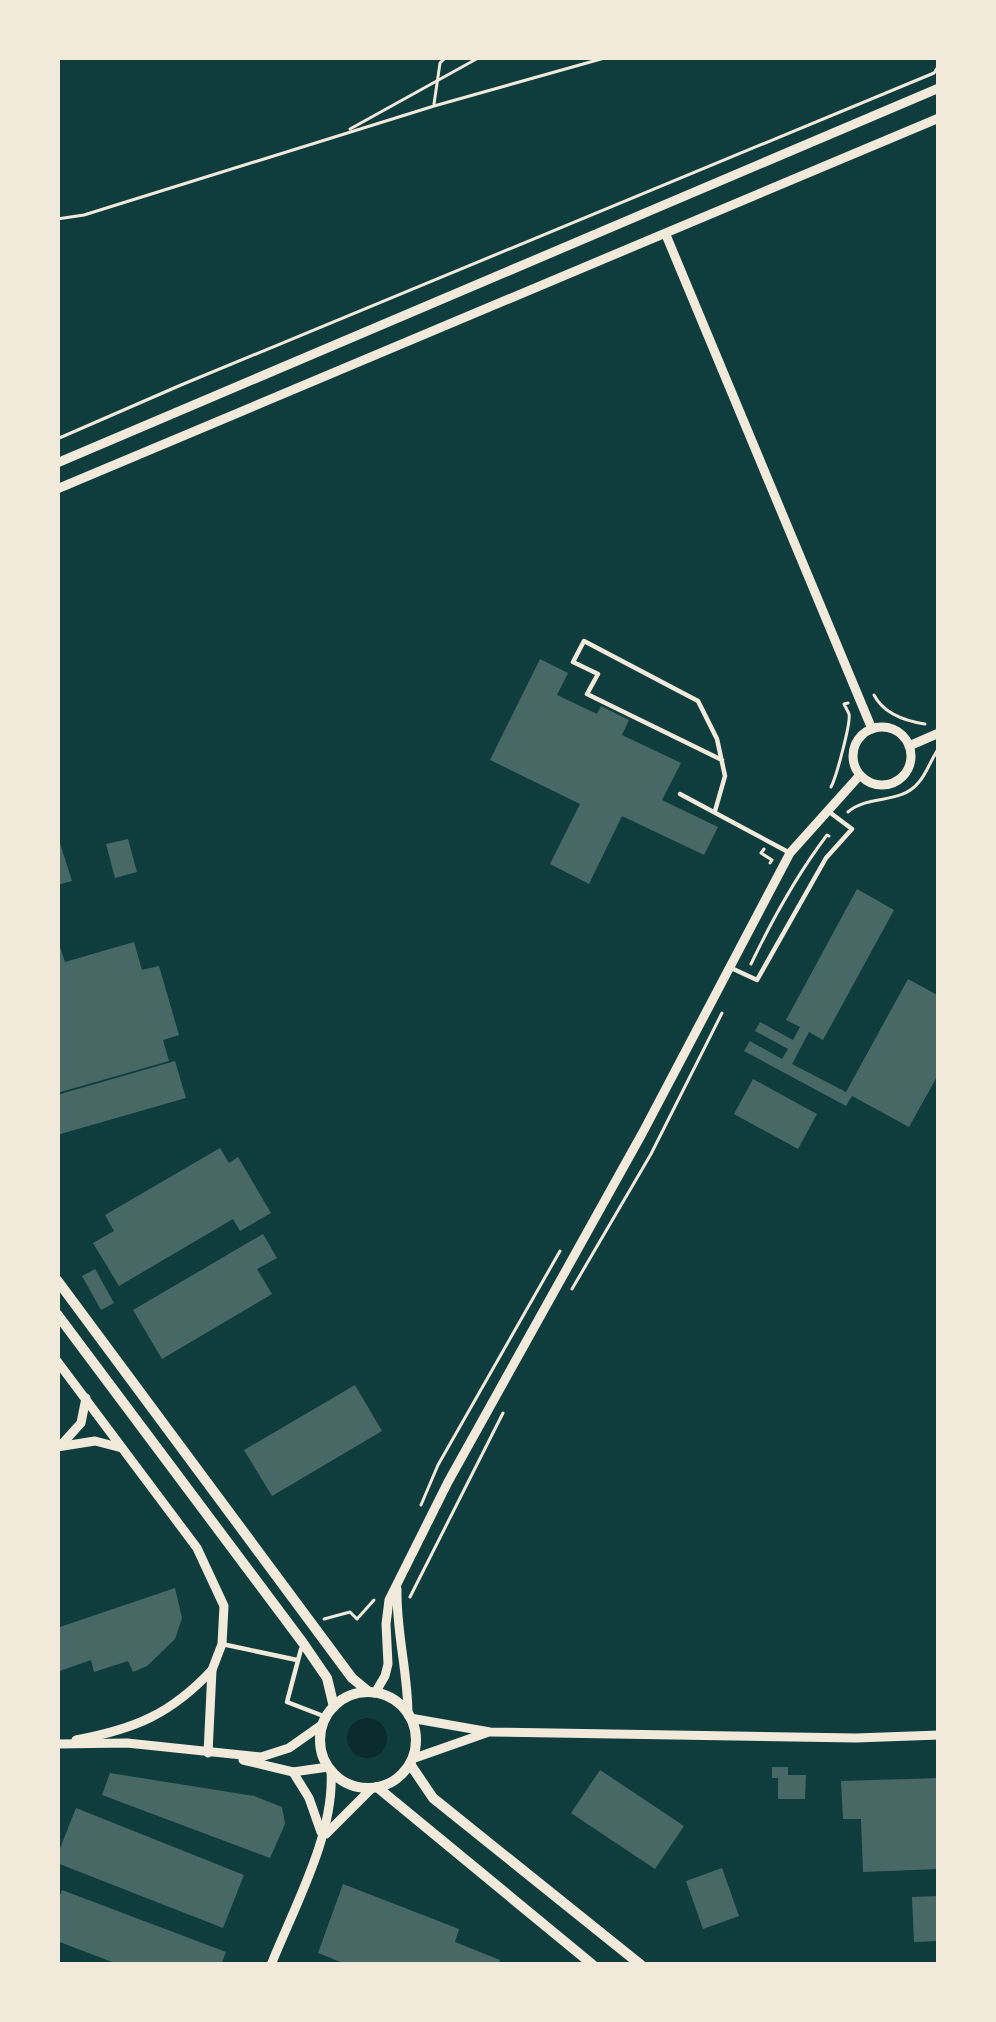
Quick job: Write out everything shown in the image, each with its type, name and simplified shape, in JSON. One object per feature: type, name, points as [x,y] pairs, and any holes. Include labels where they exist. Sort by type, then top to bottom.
[{"type":"street","points":[[57,463],[939,88]]},
{"type":"street","points":[[57,489],[939,118]]},
{"type":"street","points":[[666,235],[872,729]]},
{"type":"street","points":[[872,729],[894,730],[909,746],[909,768],[892,783],[880,785],[860,775],[856,744],[872,729]]},
{"type":"street","points":[[909,746],[939,733]]},
{"type":"street","points":[[57,1744],[127,1743],[261,1757],[299,1743],[344,1699],[372,1693],[388,1664],[389,1600],[448,1482],[643,1132],[790,853],[860,775]]},
{"type":"street","points":[[57,1280],[352,1678],[372,1693],[388,1697],[409,1716],[490,1732],[939,1736]]},
{"type":"street","points":[[57,1314],[327,1678],[328,1716],[320,1738],[330,1769],[332,1803],[271,1965]]},
{"type":"street","points":[[57,1361],[196,1548],[224,1606],[222,1644],[212,1670],[208,1753]]},
{"type":"street","points":[[59,1446],[81,1423],[86,1398]]},
{"type":"street","points":[[59,1446],[95,1441],[123,1448]]},
{"type":"street","points":[[397,1589],[397,1624],[416,1745],[411,1761],[433,1798],[641,1965]]},
{"type":"street","points":[[57,1744],[156,1717],[212,1670]]},
{"type":"street","points":[[208,1753],[292,1772],[330,1769],[357,1787],[374,1788],[390,1783],[411,1761],[490,1732]]},
{"type":"street","points":[[292,1772],[316,1813],[322,1838]]},
{"type":"street","points":[[322,1838],[374,1788]]},
{"type":"street","points":[[374,1788],[593,1965]]},
{"type":"lane","points":[[715,811],[725,776],[722,760],[717,739],[698,701],[584,641],[573,662],[598,674],[587,694],[722,760]]},
{"type":"lane","points":[[680,794],[790,853]]},
{"type":"lane","points":[[729,967],[757,980],[826,859],[852,829],[827,810]]},
{"type":"lane","points":[[303,1643],[287,1702],[328,1716]]},
{"type":"lane","points":[[222,1644],[297,1660]]},
{"type":"path","points":[[434,106],[440,63],[446,57]]},
{"type":"path","points":[[341,135],[480,57]]},
{"type":"path","points":[[57,219],[84,215],[608,57]]},
{"type":"path","points":[[57,439],[934,74],[939,65]]},
{"type":"path","points":[[829,791],[838,774],[850,716],[844,704],[873,693],[879,705],[909,721],[926,724],[936,719]]},
{"type":"path","points":[[839,819],[856,805],[900,796],[920,782],[939,748]]},
{"type":"path","points":[[746,974],[802,868],[826,835],[840,842]]},
{"type":"path","points":[[769,842],[761,853],[772,860]]},
{"type":"path","points":[[571,1291],[651,1154],[722,1013]]},
{"type":"path","points":[[421,1505],[438,1465],[565,1244]]},
{"type":"path","points":[[410,1598],[506,1407]]},
{"type":"path","points":[[320,1620],[350,1612],[357,1619],[380,1593]]},
{"type":"water","points":[[367,1718],[381,1724],[387,1738],[381,1752],[367,1758],[353,1752],[347,1738],[353,1724]]},
{"type":"building","points":[[540,659],[568,673],[557,695],[597,714],[601,706],[629,720],[622,735],[681,763],[662,800],[718,827],[704,855],[622,816],[589,884],[550,864],[580,804],[490,760]]},
{"type":"building","points":[[57,834],[72,881],[57,885]]},
{"type":"building","points":[[128,839],[137,872],[115,878],[106,844]]},
{"type":"building","points":[[857,889],[894,910],[823,1040],[809,1032],[792,1064],[846,1092],[908,979],[939,996],[939,1073],[909,1127],[852,1096],[846,1106],[744,1051],[750,1041],[782,1059],[788,1049],[755,1031],[760,1022],[793,1040],[800,1027],[786,1020]]},
{"type":"building","points":[[57,938],[65,962],[134,942],[142,970],[159,966],[179,1035],[163,1040],[169,1061],[57,1093]]},
{"type":"building","points":[[175,1061],[186,1098],[57,1135],[57,1095]]},
{"type":"building","points":[[753,1079],[817,1114],[798,1149],[734,1114]]},
{"type":"building","points":[[220,1148],[229,1163],[238,1157],[271,1213],[240,1231],[233,1219],[119,1286],[93,1243],[114,1231],[105,1215]]},
{"type":"building","points":[[263,1234],[277,1258],[257,1269],[272,1294],[162,1359],[133,1310]]},
{"type":"building","points":[[95,1269],[114,1303],[101,1310],[82,1276]]},
{"type":"building","points":[[355,1385],[382,1431],[272,1496],[244,1450]]},
{"type":"building","points":[[175,1588],[182,1618],[175,1639],[147,1666],[133,1672],[128,1661],[94,1672],[91,1660],[57,1672],[57,1628]]},
{"type":"building","points":[[772,1767],[788,1767],[788,1775],[806,1775],[805,1799],[778,1799],[778,1778],[772,1778]]},
{"type":"building","points":[[600,1770],[684,1826],[655,1869],[571,1813]]},
{"type":"building","points":[[110,1773],[254,1796],[282,1807],[285,1824],[270,1858],[102,1795]]},
{"type":"building","points":[[939,1778],[939,1869],[863,1872],[861,1819],[843,1819],[841,1781]]},
{"type":"building","points":[[76,1808],[244,1875],[223,1928],[57,1863]]},
{"type":"building","points":[[722,1868],[739,1916],[703,1929],[686,1881]]},
{"type":"building","points":[[343,1884],[459,1929],[455,1942],[500,1960],[498,1965],[348,1965],[318,1953]]},
{"type":"building","points":[[62,1890],[226,1952],[221,1965],[120,1965],[57,1941],[57,1903]]},
{"type":"building","points":[[939,1896],[939,1941],[914,1942],[912,1897]]}]
